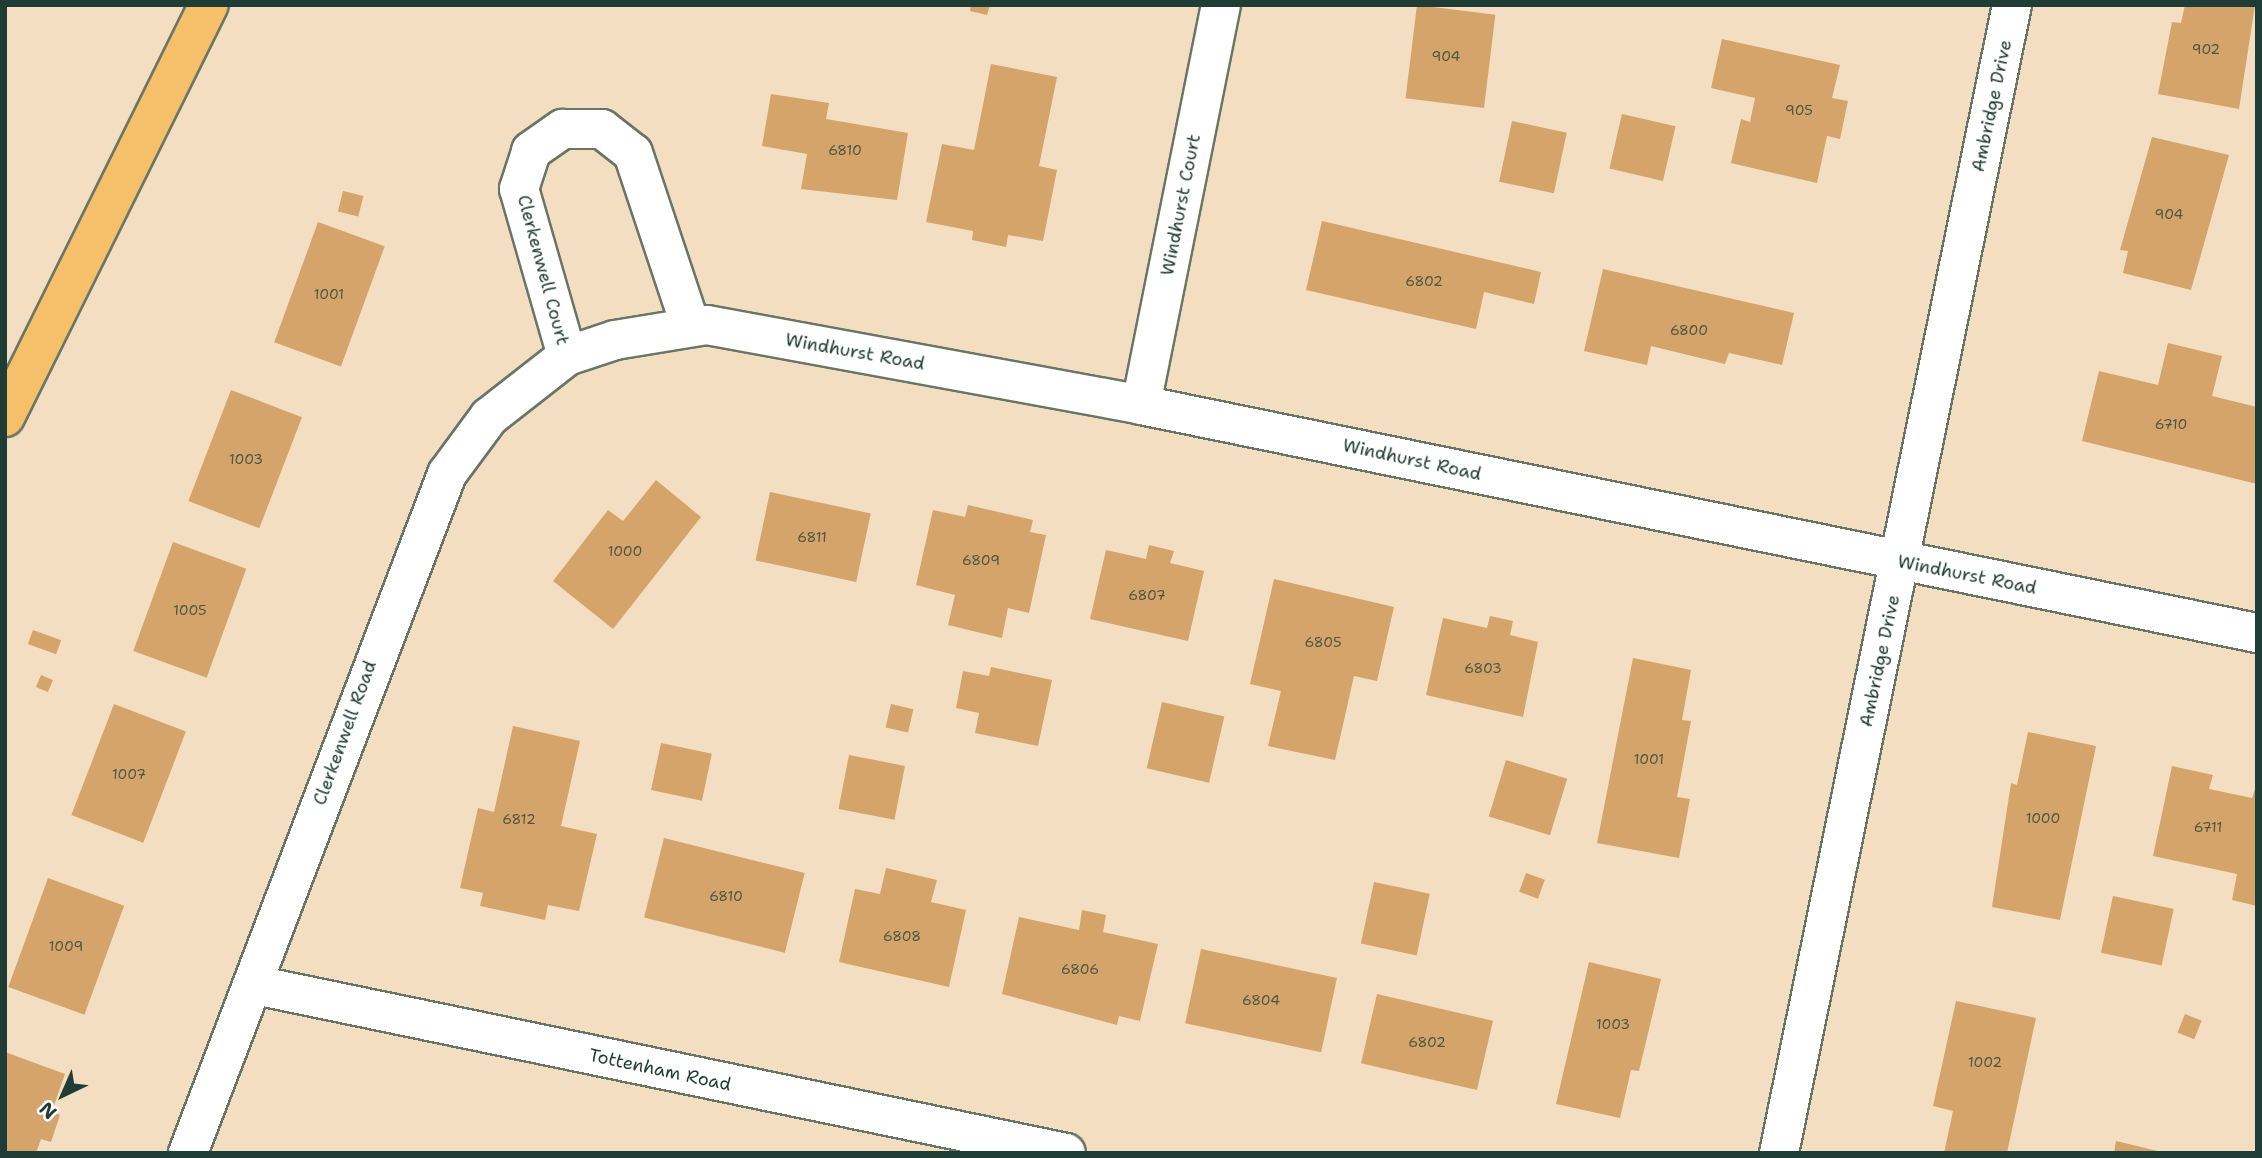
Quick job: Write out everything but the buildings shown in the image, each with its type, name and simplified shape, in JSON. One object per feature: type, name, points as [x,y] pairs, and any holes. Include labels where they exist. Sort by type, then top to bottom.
[{"type":"highway","points":[[5,417],[209,5]]},
{"type":"street","name":"Windhurst Court","points":[[1141,405],[1221,5]]},
{"type":"street","name":"Ambridge Drive","points":[[1779,1153],[1901,563],[1917,453],[2012,5]]},
{"type":"street","name":"Clerkenwell Court","points":[[566,356],[519,189],[531,151],[563,129],[602,129],[633,153],[691,327]]},
{"type":"street","name":"Windhurst Road","points":[[566,356],[691,327],[1141,405],[1901,563],[2257,633]]},
{"type":"street","name":"Clerkenwell Road","points":[[188,1153],[255,985],[447,474],[489,416],[566,356]]},
{"type":"street","name":"Tottenham Road","points":[[255,985],[1066,1153]]}]
